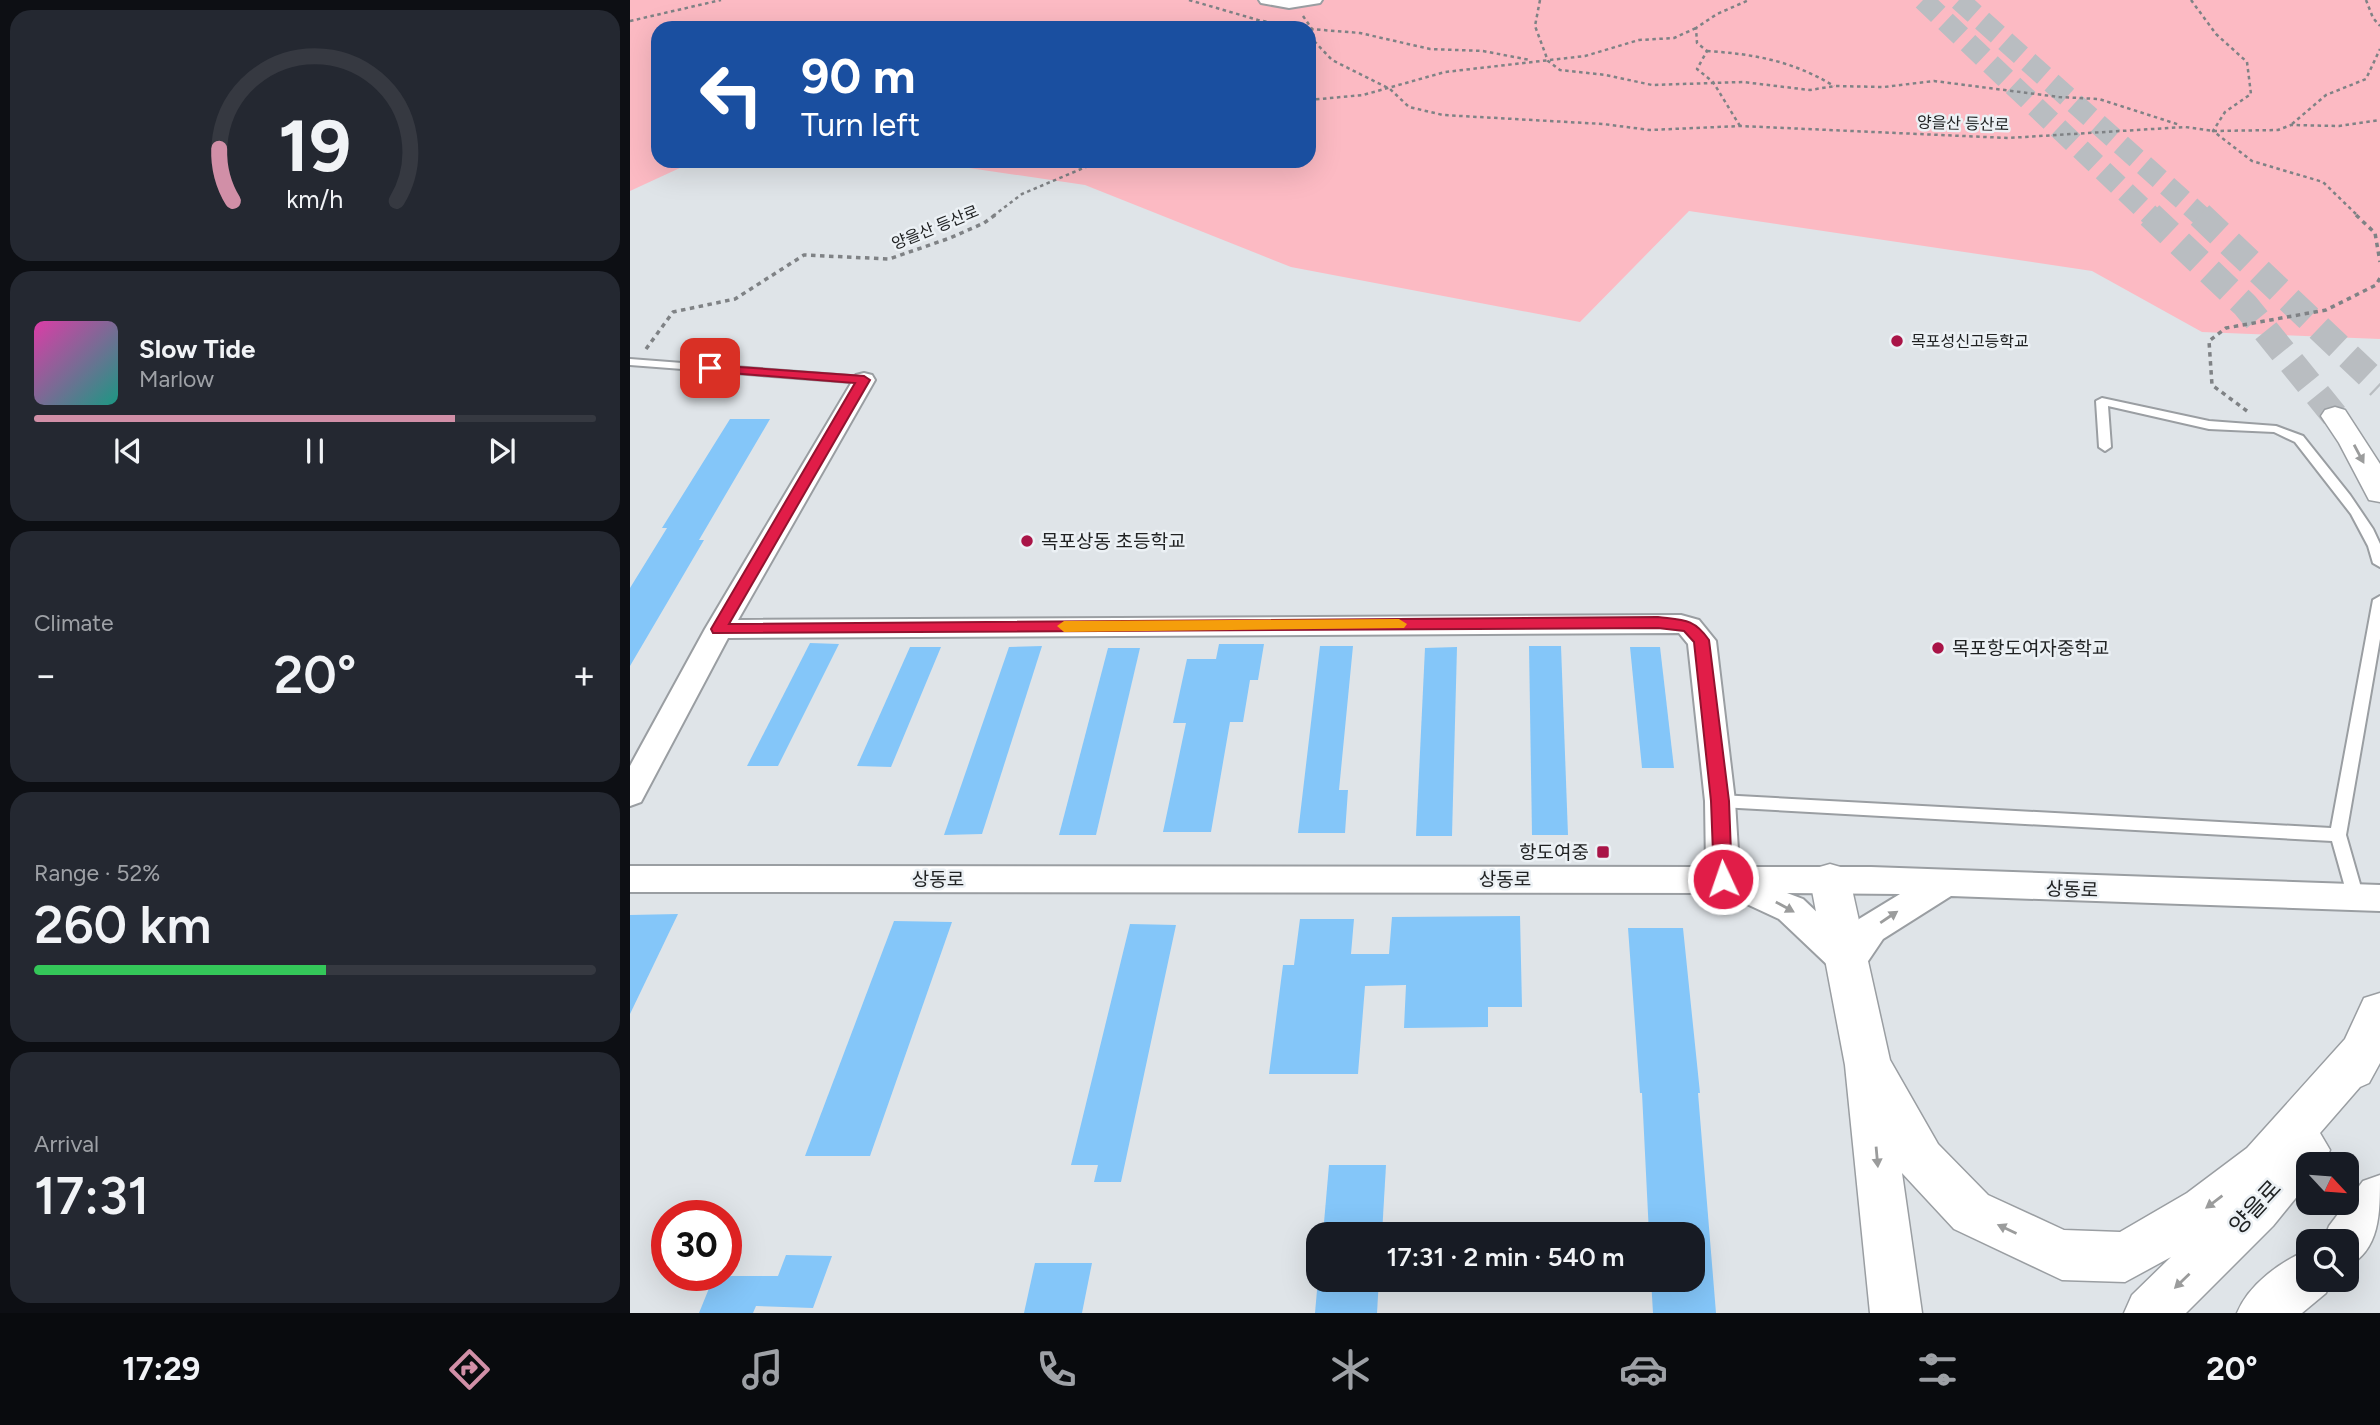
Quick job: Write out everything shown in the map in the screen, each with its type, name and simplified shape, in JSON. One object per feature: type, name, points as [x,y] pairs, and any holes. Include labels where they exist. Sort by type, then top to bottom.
[{"type":"street","points":[[1266,0],[1289,4],[1314,0]]},
{"type":"street","points":[[630,793],[719,629],[864,380]]},
{"type":"street","points":[[2335,416],[2354,443],[2380,493]]},
{"type":"street","points":[[719,629],[1689,626],[1702,640],[1720,801],[1723,879],[1791,908],[1848,963]]},
{"type":"street","name":"상동로","points":[[630,879],[1830,880],[2368,898]]},
{"type":"street","points":[[1830,880],[1868,1065],[1896,1313]]},
{"type":"street","points":[[1848,963],[1871,929],[1942,885]]},
{"type":"street","points":[[1868,1065],[1921,1160],[1971,1212],[2062,1255],[2125,1257],[2204,1210],[2264,1164],[2372,1031]]},
{"type":"street","name":"양을로","points":[[2150,1313],[2256,1209],[2315,1139],[2372,1031]]},
{"type":"street","points":[[2357,1229],[2380,1198]]},
{"type":"street","points":[[2263,1313],[2296,1285]]},
{"type":"street","points":[[2300,1313],[2314,1292]]},
{"type":"lane","points":[[633,362],[864,380]]},
{"type":"lane","points":[[2105,447],[2102,401],[2210,425],[2268,425],[2286,431],[2299,439],[2362,523],[2375,542],[2380,563]]},
{"type":"lane","points":[[2368,898],[2338,835],[2380,600]]},
{"type":"lane","points":[[1720,801],[2338,835]]},
{"type":"path","points":[[630,21],[720,0]]},
{"type":"path","points":[[1189,0],[1225,8],[1263,21]]},
{"type":"path","points":[[1305,21],[1303,17],[1314,0]]},
{"type":"path","points":[[1540,0],[1535,26],[1548,61]]},
{"type":"path","name":"양을산 등산로","points":[[1316,99],[1363,95],[1445,72],[1586,56],[1639,40],[1674,38],[1749,0]]},
{"type":"path","points":[[2191,0],[2216,34],[2247,62],[2251,94],[2225,113],[2213,131]]},
{"type":"path","points":[[2366,0],[2373,18],[2380,26]]},
{"type":"path","points":[[1696,28],[1697,43],[1707,51],[1697,69],[1713,82],[1740,126]]},
{"type":"path","name":"양을산 등산로","points":[[1316,29],[1360,33],[1430,49],[1482,51],[1538,62]]},
{"type":"path","name":"양을산 등산로","points":[[1316,43],[1332,60],[1390,89],[1409,107],[1443,114],[1603,124],[1650,130],[1740,126],[2008,138],[2185,127]]},
{"type":"path","points":[[2291,125],[2326,95],[2366,79],[2380,49]]},
{"type":"path","name":"양을산 등산로","points":[[1707,51],[1766,54],[1810,70],[1835,86]]},
{"type":"path","name":"양을산 등산로","points":[[1548,61],[1560,70],[1652,85],[1743,82],[1810,90],[1835,86],[1884,87],[1934,81],[2005,88],[2059,97],[2099,99],[2185,127],[2213,131],[2278,130],[2291,125],[2339,126],[2380,120]]},
{"type":"path","name":"양을산 등산로","points":[[2213,131],[2252,161],[2323,182],[2375,233],[2380,262]]},
{"type":"path","name":"양을산 등산로","points":[[633,362],[673,312],[735,299],[804,255],[889,259],[984,223],[1022,194],[1083,168]]},
{"type":"path","points":[[2268,425],[2212,385],[2209,341],[2226,328],[2326,310],[2376,285],[2380,278]]},
{"type":"shaded area","points":[[630,0],[2380,0],[2380,339],[2202,332],[2092,271],[1689,211],[1580,322],[1291,267],[1085,185],[970,168],[1316,168],[1316,21],[651,21],[651,168],[680,168],[630,191]]},
{"type":"building","points":[[730,419],[770,419],[699,540],[704,540],[630,666],[630,588],[667,528],[662,528]]},
{"type":"building","points":[[810,643],[839,644],[778,766],[747,766]]},
{"type":"building","points":[[1219,644],[1264,644],[1258,680],[1250,680],[1243,722],[1230,722],[1211,832],[1163,832],[1186,723],[1173,723],[1187,659],[1216,659]]},
{"type":"building","points":[[1042,646],[982,834],[944,835],[1009,647]]},
{"type":"building","points":[[1320,646],[1353,646],[1339,790],[1348,790],[1345,833],[1298,833]]},
{"type":"building","points":[[1529,646],[1561,646],[1568,835],[1532,835]]},
{"type":"building","points":[[910,647],[941,647],[891,767],[857,766]]},
{"type":"building","points":[[1457,647],[1452,836],[1416,836],[1425,648]]},
{"type":"building","points":[[1630,647],[1660,647],[1674,768],[1642,768]]},
{"type":"building","points":[[1108,648],[1140,648],[1096,835],[1059,835]]},
{"type":"building","points":[[678,914],[630,1014],[630,915]]},
{"type":"building","points":[[1520,916],[1522,1007],[1488,1007],[1488,1027],[1404,1028],[1406,985],[1365,986],[1358,1074],[1269,1074],[1283,965],[1294,965],[1300,919],[1354,919],[1351,954],[1389,954],[1392,917]]},
{"type":"building","points":[[894,921],[952,922],[870,1156],[805,1156]]},
{"type":"building","points":[[1130,924],[1176,925],[1121,1182],[1094,1182],[1098,1165],[1071,1165]]},
{"type":"building","points":[[1628,928],[1683,928],[1700,1093],[1716,1313],[1653,1313],[1652,1292],[1705,1292],[1705,1222],[1648,1222]]},
{"type":"building","points":[[1329,1165],[1386,1165],[1383,1222],[1324,1222]]},
{"type":"building","points":[[786,1255],[832,1256],[813,1308],[756,1306],[753,1313],[699,1313],[708,1291],[742,1291],[742,1276],[778,1276]]},
{"type":"building","points":[[1035,1263],[1092,1263],[1082,1313],[1024,1313]]},
{"type":"building","points":[[1317,1292],[1378,1292],[1377,1313],[1315,1313]]},
{"type":"tunnel","points":[[1923,0],[2151,216]]},
{"type":"tunnel","points":[[1959,0],[2201,216]]},
{"type":"tunnel","points":[[2150,215],[2245,305],[2335,416]]},
{"type":"tunnel","points":[[2200,215],[2380,386]]},
{"type":"slow traffic","points":[[1064,626],[1399,624]]},
{"type":"place","name":"목포성신고등학교","points":[[1897,341]]},
{"type":"place","name":"목포상동 초등학교","points":[[1027,541]]},
{"type":"place","name":"목포항도여자중학교","points":[[1938,648]]},
{"type":"place","name":"항도여중","points":[[1603,852]]},
{"type":"route","points":[[710,368],[864,380],[719,629],[1658,623],[1689,626],[1702,640],[1720,801],[1723,879]]}]
